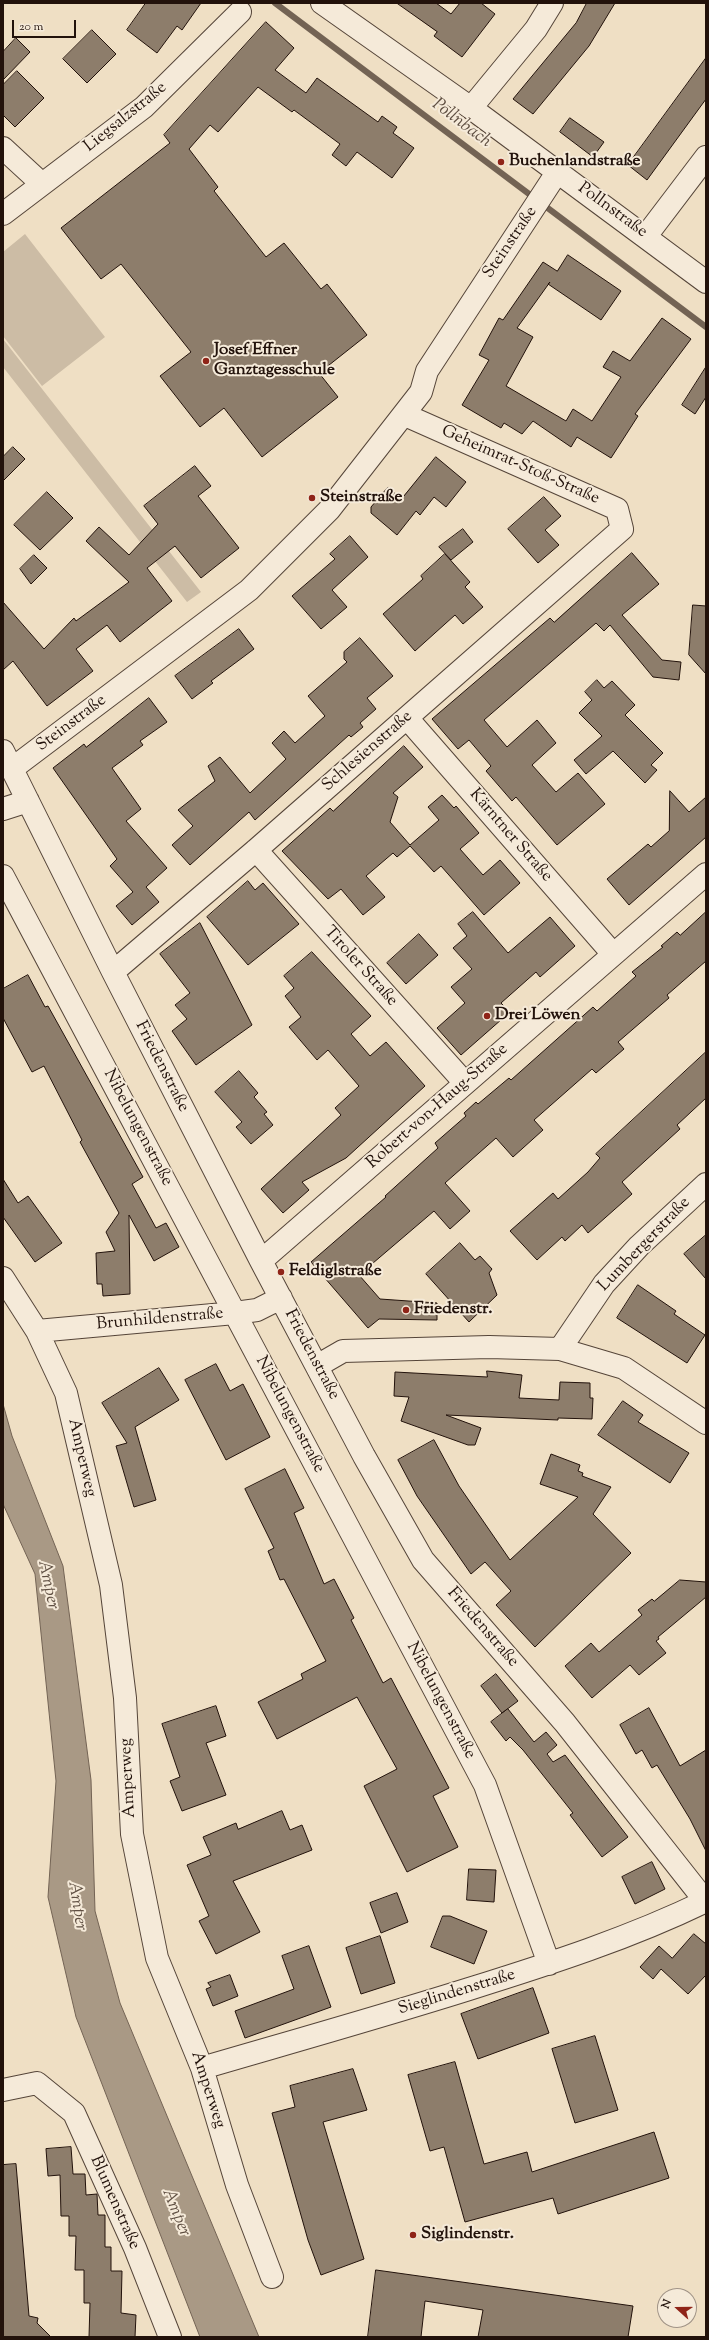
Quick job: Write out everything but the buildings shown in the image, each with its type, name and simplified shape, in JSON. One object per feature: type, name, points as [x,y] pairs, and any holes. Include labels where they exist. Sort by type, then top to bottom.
[{"type":"street","name":"Pollnstraße","points":[[322,3],[472,108],[553,179],[646,236],[706,282]]},
{"type":"street","points":[[472,108],[536,29],[552,3]]},
{"type":"street","name":"Liegsalzstraße","points":[[3,214],[144,107],[240,12]]},
{"type":"street","points":[[3,148],[42,184]]},
{"type":"street","points":[[646,236],[704,162]]},
{"type":"street","name":"Steinstraße","points":[[8,760],[249,590],[329,510],[405,415],[421,392],[427,371],[553,179]]},
{"type":"street","name":"Geheimrat-Stoß-Straße","points":[[405,415],[617,509],[622,529]]},
{"type":"street","name":"Schlesienstraße","points":[[113,972],[256,850],[622,529]]},
{"type":"street","name":"Kärntner Straße","points":[[407,718],[613,954]]},
{"type":"street","name":"Friedenstraße","points":[[8,760],[113,972],[261,1261],[364,1456],[423,1560],[565,1723],[706,1901]]},
{"type":"street","points":[[3,809],[28,801]]},
{"type":"street","name":"Tiroler Straße","points":[[256,850],[465,1083]]},
{"type":"street","name":"Robert-von-Haug-Straße","points":[[261,1261],[706,874]]},
{"type":"street","name":"Nibelungenstraße","points":[[3,876],[485,1785],[548,1964]]},
{"type":"street","name":"Lumbergerstraße","points":[[560,1349],[604,1284],[639,1246],[706,1184]]},
{"type":"street","name":"Amperweg","points":[[3,1278],[37,1331],[66,1393],[111,1585],[125,1698],[132,1834],[157,1958],[202,2068],[237,2186],[272,2277]]},
{"type":"street","name":"Brunhildenstraße","points":[[37,1331],[235,1313],[257,1310],[281,1298]]},
{"type":"street","points":[[317,1366],[343,1351],[489,1347],[560,1349],[624,1368],[706,1423]]},
{"type":"street","name":"Sieglindenstraße","points":[[202,2068],[375,2018],[548,1964],[590,1950],[706,1901]]},
{"type":"street","name":"Blumenstraße","points":[[3,2090],[38,2083],[74,2113],[135,2248],[170,2337]]},
{"type":"shaded area","points":[[25,234],[105,337],[42,386],[3,336],[3,252]]},
{"type":"shaded area","points":[[3,339],[201,592],[187,602],[3,367]]},
{"type":"water","name":"Amper","points":[[3,1404],[12,1436],[63,1566],[91,1780],[95,1911],[120,2003],[259,2337],[200,2337],[76,2017],[48,1897],[56,1781],[35,1574],[3,1504]]},
{"type":"waterway","name":"Pollnbach","points":[[275,3],[706,327]]},
{"type":"place","name":"Buchenlandstraße","points":[[501,162]]},
{"type":"place","name":"Josef Effner Ganztagesschule","points":[[206,361]]},
{"type":"place","name":"Steinstraße","points":[[312,498]]},
{"type":"place","name":"Drei Löwen","points":[[487,1016]]},
{"type":"place","name":"Feldiglstraße","points":[[281,1272]]},
{"type":"place","name":"Friedenstr.","points":[[406,1310]]},
{"type":"place","name":"Siglindenstr.","points":[[413,2235]]}]
